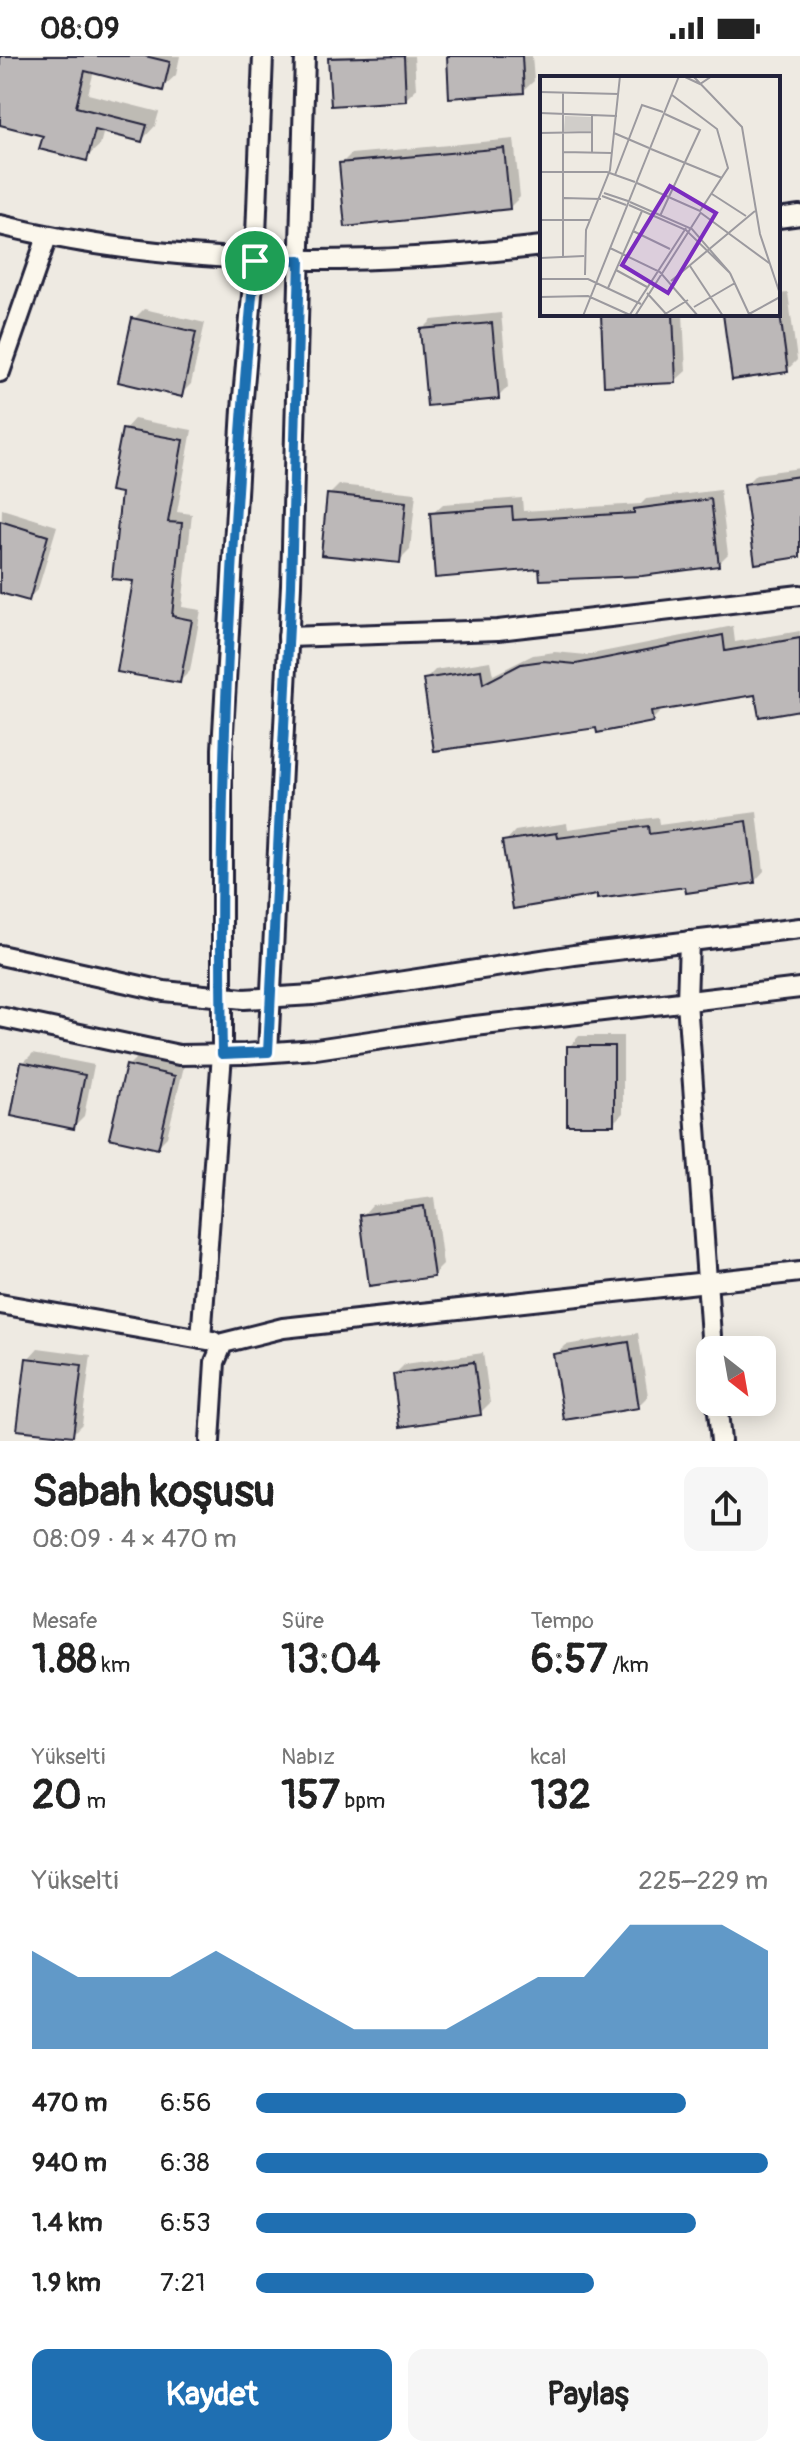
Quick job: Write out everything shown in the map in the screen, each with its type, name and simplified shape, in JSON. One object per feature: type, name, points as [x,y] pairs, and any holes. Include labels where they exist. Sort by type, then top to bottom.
[{"type":"street","points":[[201,1339],[222,1054],[222,749],[242,409],[255,261],[263,56]]},
{"type":"street","points":[[268,1052],[288,637],[305,56]]},
{"type":"street","points":[[780,218],[800,215]]},
{"type":"street","points":[[0,225],[47,237],[255,261],[432,259],[540,246]]},
{"type":"street","points":[[0,372],[47,237]]},
{"type":"street","points":[[288,637],[498,630],[800,595]]},
{"type":"street","points":[[0,955],[164,991],[271,998],[313,995],[574,955],[800,928]]},
{"type":"street","points":[[689,941],[687,1001],[711,1336]]},
{"type":"street","points":[[0,1017],[179,1055],[222,1054],[268,1052],[800,988]]},
{"type":"street","points":[[0,1304],[223,1343],[283,1328],[800,1272]]},
{"type":"street","points":[[210,1441],[215,1362],[223,1343]]},
{"type":"street","points":[[718,1416],[721,1441]]},
{"type":"building","points":[[0,56],[145,56],[170,62],[163,91],[85,71],[76,107],[147,125],[142,142],[95,130],[87,161],[39,149],[43,136],[0,125]]},
{"type":"building","points":[[404,56],[406,101],[331,106],[328,58]]},
{"type":"building","points":[[447,56],[522,56],[524,93],[449,98]]},
{"type":"building","points":[[504,148],[510,209],[345,227],[339,163]]},
{"type":"building","points":[[780,314],[788,372],[732,380],[723,316]]},
{"type":"building","points":[[601,316],[673,316],[676,383],[604,386]]},
{"type":"building","points":[[132,318],[196,332],[182,397],[118,382]]},
{"type":"building","points":[[492,323],[499,399],[427,406],[420,329]]},
{"type":"building","points":[[122,429],[183,440],[168,522],[182,523],[172,616],[192,620],[180,683],[117,672],[133,581],[112,579],[121,493],[110,491]]},
{"type":"building","points":[[800,476],[800,557],[755,564],[744,484]]},
{"type":"building","points":[[327,494],[406,502],[400,563],[321,555]]},
{"type":"building","points":[[711,499],[719,566],[642,576],[540,580],[539,569],[435,578],[430,513],[512,507],[513,520],[634,513],[634,509]]},
{"type":"building","points":[[0,521],[48,536],[29,601],[0,593]]},
{"type":"building","points":[[723,635],[725,651],[800,638],[800,710],[759,717],[755,695],[651,712],[653,722],[597,733],[596,728],[434,751],[423,679],[481,670],[483,684],[521,664],[543,661],[576,664]]},
{"type":"building","points":[[747,821],[755,883],[686,893],[685,887],[597,899],[597,895],[513,909],[502,841],[557,833],[558,838],[648,826],[649,834]]},
{"type":"building","points":[[567,1046],[614,1046],[614,1125],[567,1125]]},
{"type":"building","points":[[21,1062],[85,1075],[74,1129],[11,1116]]},
{"type":"building","points":[[126,1065],[175,1076],[158,1149],[109,1138]]},
{"type":"building","points":[[424,1206],[434,1277],[369,1286],[360,1215]]},
{"type":"building","points":[[629,1342],[639,1408],[564,1420],[553,1354]]},
{"type":"building","points":[[26,1358],[82,1365],[73,1436],[17,1430]]},
{"type":"building","points":[[474,1362],[481,1415],[400,1427],[393,1374]]},
{"type":"route","points":[[300,260],[291,585],[268,1052],[222,1054],[222,749],[242,409],[255,261],[300,260]]}]
